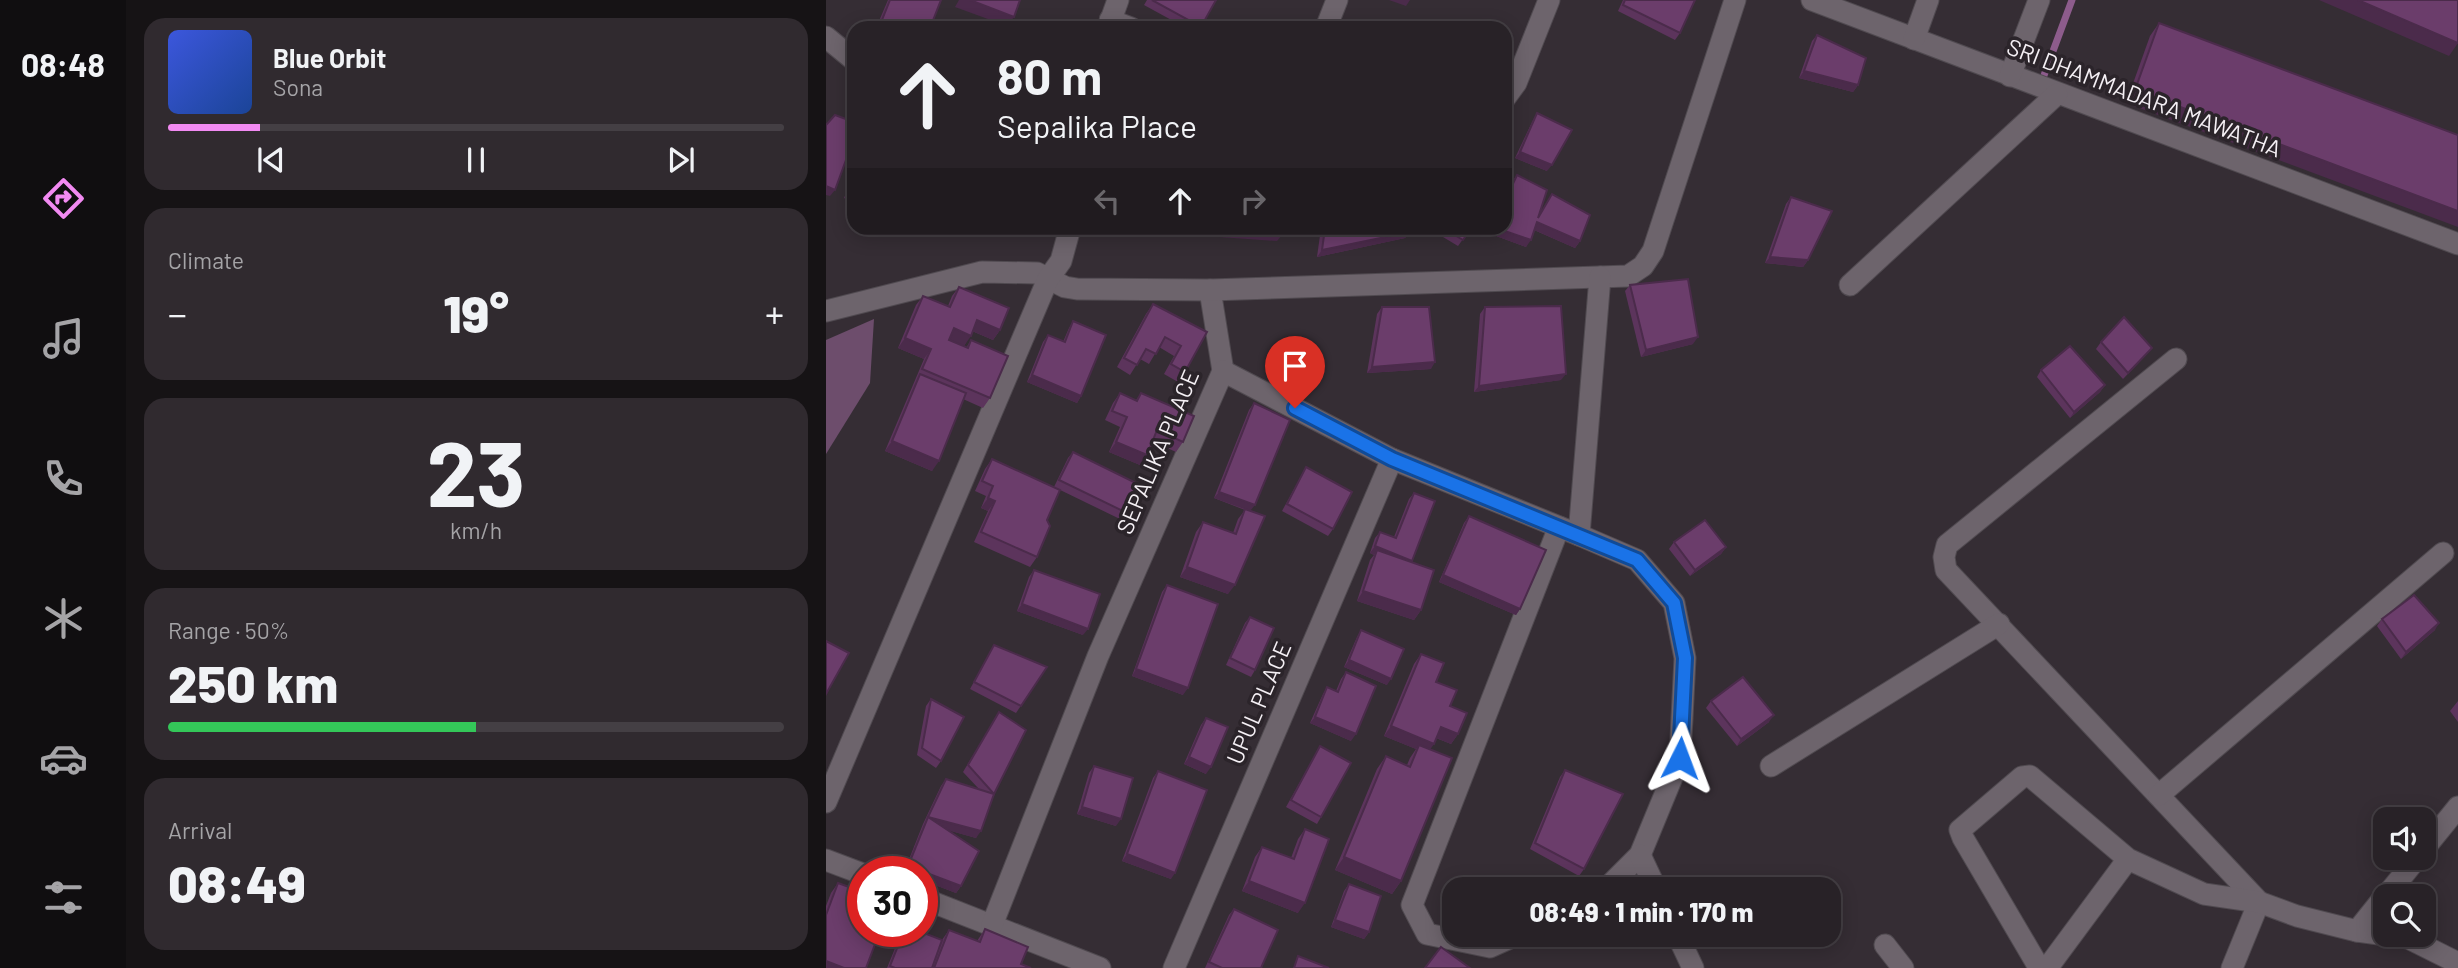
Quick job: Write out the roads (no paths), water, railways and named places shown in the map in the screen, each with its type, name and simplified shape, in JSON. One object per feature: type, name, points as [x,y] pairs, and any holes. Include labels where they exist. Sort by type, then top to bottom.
[{"type":"street","points":[[1328,21],[1336,0]]},
{"type":"street","points":[[1512,88],[1549,0]]},
{"type":"street","points":[[826,311],[982,272],[1037,273],[1065,287],[1077,289],[1210,290],[1628,276],[1643,266],[1653,251],[1735,0]]},
{"type":"street","name":"SRI DHAMMADARA MAWATHA","points":[[1812,0],[2458,244]]},
{"type":"street","points":[[1914,39],[1928,0]]},
{"type":"street","points":[[2010,76],[2039,0]]},
{"type":"street","points":[[826,37],[847,54]]},
{"type":"street","points":[[1850,285],[2057,93]]},
{"type":"street","points":[[826,803],[1048,279],[1061,261],[1068,235]]},
{"type":"street","points":[[1442,937],[1427,934],[1412,905],[1569,531],[1600,277]]},
{"type":"street","points":[[1210,290],[1223,370]]},
{"type":"street","points":[[2176,359],[1947,545],[1944,557],[1946,570],[2259,902]]},
{"type":"street","name":"SEPALIKA PLACE","points":[[992,925],[1098,656],[1223,370],[1392,459],[1637,560],[1674,603],[1685,658],[1680,758],[1640,855]]},
{"type":"street","name":"UPUL PLACE","points":[[1174,968],[1392,459]]},
{"type":"street","points":[[2159,795],[2443,552]]},
{"type":"street","points":[[1771,766],[1999,624]]},
{"type":"street","points":[[2128,859],[2048,967],[2042,968],[2037,964],[1960,830],[2022,777],[2030,776],[2128,859],[2204,894],[2259,902],[2297,916],[2357,931],[2408,938],[2458,963]]},
{"type":"street","points":[[2436,834],[2458,807]]},
{"type":"street","points":[[1618,877],[1640,855],[1650,877]]},
{"type":"street","points":[[826,860],[847,868]]},
{"type":"street","points":[[2395,884],[2407,870]]},
{"type":"street","points":[[2232,968],[2259,902]]},
{"type":"street","points":[[938,904],[1100,968]]},
{"type":"street","points":[[2357,931],[2373,911]]},
{"type":"street","points":[[1885,945],[1903,968]]},
{"type":"street","points":[[1683,947],[1693,968]]},
{"type":"waterway","points":[[2043,78],[2072,0]]}]
